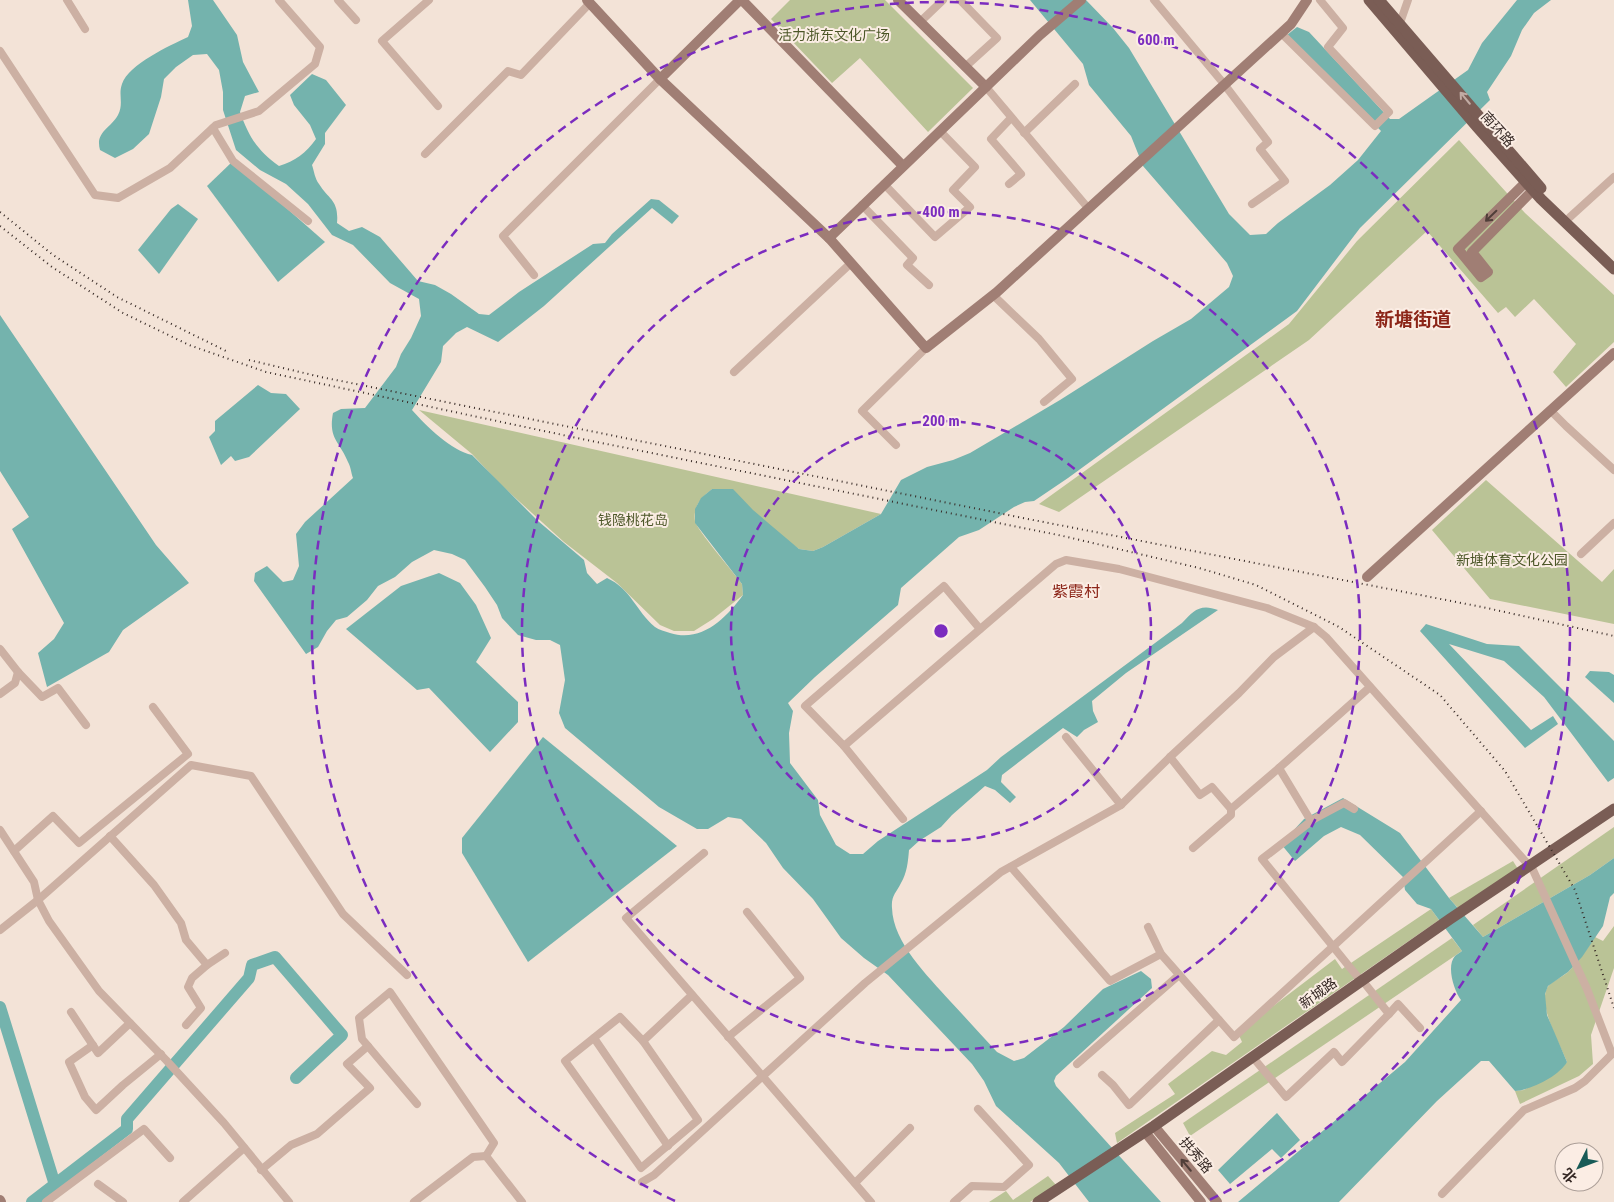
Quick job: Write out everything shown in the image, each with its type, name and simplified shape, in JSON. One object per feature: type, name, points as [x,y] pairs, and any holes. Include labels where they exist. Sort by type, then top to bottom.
[{"type":"main road","name":"南环路","points":[[1369,0],[1442,78]]},
{"type":"main road","name":"南环路","points":[[1380,0],[1529,186],[1614,269]]},
{"type":"main road","name":"南环路","points":[[1481,125],[1546,194],[1614,258]]},
{"type":"main road","name":"新城路","points":[[1532,868],[1614,808]]},
{"type":"main road","name":"新城路","points":[[1151,1132],[1363,983],[1532,868],[1614,815]]},
{"type":"main road","name":"新城路","points":[[1049,1202],[1072,1184],[1256,1061],[1363,983]]},
{"type":"main road","name":"新城路","points":[[1038,1202],[1072,1184]]},
{"type":"street","points":[[67,0],[85,29]]},
{"type":"street","points":[[0,50],[96,195],[118,198],[170,168],[216,125],[259,111],[315,64],[320,47],[279,0]]},
{"type":"street","points":[[338,0],[356,20]]},
{"type":"street","points":[[429,0],[382,40],[438,106]]},
{"type":"street","points":[[534,275],[503,236],[741,0],[903,166]]},
{"type":"street","points":[[898,0],[986,87],[1088,208]]},
{"type":"street","points":[[920,22],[943,0]]},
{"type":"street","points":[[960,0],[997,38],[965,67]]},
{"type":"street","points":[[828,238],[1040,35],[1081,0]]},
{"type":"street","points":[[1154,0],[1224,84],[1268,142],[1260,149],[1284,181],[1252,204]]},
{"type":"street","points":[[896,445],[862,411],[926,348],[993,295],[1291,24],[1307,0]]},
{"type":"street","points":[[1281,33],[1375,126],[1388,112],[1328,47],[1343,28],[1320,0]]},
{"type":"street","points":[[1400,23],[1408,0]]},
{"type":"street","points":[[425,154],[508,71],[521,75],[589,2],[660,79],[828,238],[926,348]]},
{"type":"street","points":[[1024,133],[1075,84]]},
{"type":"street","points":[[1009,184],[1021,174],[991,140],[1011,118]]},
{"type":"street","points":[[213,128],[234,161],[308,221]]},
{"type":"street","points":[[884,184],[935,238],[970,207],[953,190],[974,167],[940,131]]},
{"type":"street","points":[[1570,217],[1614,177]]},
{"type":"street","points":[[1529,186],[1472,252],[1488,272],[1481,277],[1458,249],[1529,186]]},
{"type":"street","points":[[862,205],[913,258],[907,265],[929,285]]},
{"type":"street","points":[[734,372],[851,263]]},
{"type":"street","points":[[993,295],[1040,339],[1072,379],[1044,402]]},
{"type":"street","points":[[1367,577],[1614,353]]},
{"type":"street","points":[[1552,411],[1614,470]]},
{"type":"street","points":[[1581,554],[1614,523]]},
{"type":"street","points":[[844,746],[1056,564],[1066,560],[1119,569],[1258,606],[1314,627],[1326,637],[1532,868],[1613,1053],[1585,1081],[1575,1088],[1524,1110],[1442,1194]]},
{"type":"street","points":[[903,819],[844,746],[805,706],[944,586],[980,629]]},
{"type":"street","points":[[642,1182],[654,1175],[865,983],[1001,872],[1121,805],[1239,693],[1274,657],[1314,627]]},
{"type":"street","points":[[0,649],[42,698],[58,688],[86,725]]},
{"type":"street","points":[[0,694],[15,683],[18,672]]},
{"type":"street","points":[[1231,809],[1370,687]]},
{"type":"street","points":[[14,851],[53,816],[79,843],[188,754],[152,707]]},
{"type":"street","points":[[1066,737],[1121,805]]},
{"type":"street","points":[[1170,757],[1200,794],[1212,787],[1231,809],[1231,815],[1193,848]]},
{"type":"street","points":[[0,930],[38,900],[191,765],[251,776],[344,914],[407,975]]},
{"type":"street","points":[[1279,768],[1311,821]]},
{"type":"street","points":[[1354,809],[1344,803],[1311,821],[1262,859],[1332,947],[1390,1014]]},
{"type":"street","points":[[1148,927],[1161,954],[1234,1037],[1481,811]]},
{"type":"street","points":[[0,830],[34,882],[38,900],[49,921],[99,991],[190,1085],[290,1202]]},
{"type":"street","points":[[110,836],[154,885],[181,923],[186,940],[207,965]]},
{"type":"street","points":[[704,853],[626,918],[871,1202]]},
{"type":"street","points":[[1011,867],[1110,981],[1161,954]]},
{"type":"street","points":[[728,1037],[800,978],[748,912]]},
{"type":"street","points":[[186,1026],[201,1008],[188,987],[192,978],[225,953]]},
{"type":"street","points":[[1078,1064],[1179,975]]},
{"type":"street","points":[[417,1104],[362,1039],[359,1018],[390,992],[494,1143],[486,1156]]},
{"type":"street","points":[[643,1041],[692,995]]},
{"type":"street","points":[[1256,1061],[1286,1098],[1334,1052],[1342,1062],[1398,1004],[1420,1028]]},
{"type":"street","points":[[71,1012],[98,1053],[130,1023]]},
{"type":"street","points":[[620,1017],[643,1041],[698,1120],[641,1168],[565,1062],[620,1017]]},
{"type":"street","points":[[1102,1075],[1113,1085],[1128,1105],[1219,1020]]},
{"type":"street","points":[[594,1038],[668,1146]]},
{"type":"street","points":[[93,1045],[69,1062],[85,1097],[96,1110],[123,1085],[164,1057]]},
{"type":"street","points":[[261,1170],[291,1145],[317,1134],[370,1088],[347,1064],[368,1046]]},
{"type":"street","points":[[954,1202],[972,1186],[1004,1187],[1029,1165],[978,1109]]},
{"type":"street","points":[[854,1183],[910,1128]]},
{"type":"street","points":[[46,1202],[144,1129],[170,1158]]},
{"type":"street","name":"拱秀路","points":[[1151,1132],[1201,1202]]},
{"type":"street","name":"拱秀路","points":[[1151,1132],[1217,1202]]},
{"type":"street","points":[[183,1202],[244,1148]]},
{"type":"street","points":[[414,1202],[473,1157],[486,1156]]},
{"type":"street","points":[[486,1156],[522,1202]]},
{"type":"street","points":[[98,1184],[123,1202]]},
{"type":"green space","name":"活力浙东文化广场","points":[[790,0],[885,0],[973,88],[928,132],[860,58],[832,83],[771,19]]},
{"type":"green space","points":[[1459,140],[1525,213],[1614,295],[1614,342],[1566,387],[1553,372],[1576,344],[1534,299],[1515,317],[1506,307],[1498,313],[1427,231],[1309,340],[1059,512],[1039,504],[1289,324],[1357,241]]},
{"type":"green space","name":"钱隐桃花岛","points":[[419,410],[881,514],[823,547],[813,551],[799,549],[712,489],[699,503],[695,511],[695,521],[708,542],[742,584],[743,595],[713,619],[694,631],[674,631],[660,625],[617,583],[564,542],[500,484],[472,454]]},
{"type":"green space","name":"新塘体育文化公园","points":[[1486,480],[1602,582],[1614,569],[1614,624],[1490,599],[1432,530]]},
{"type":"green space","points":[[1614,827],[1614,858],[1590,875],[1483,937],[1473,925]]},
{"type":"green space","points":[[1513,861],[1518,869],[1458,908],[1449,898]]},
{"type":"green space","points":[[1431,909],[1439,920],[1117,1143],[1115,1133],[1175,1094],[1168,1084],[1212,1051],[1226,1055],[1242,1042],[1238,1033],[1335,959],[1342,969]]},
{"type":"green space","points":[[1614,926],[1614,968],[1591,1035],[1593,1064],[1579,1076],[1520,1104],[1515,1091],[1524,1090],[1567,1062],[1555,1036],[1545,1005],[1547,988],[1573,967],[1595,937],[1603,941]]},
{"type":"green space","points":[[1452,938],[1462,951],[1190,1136],[1183,1123]]},
{"type":"green space","points":[[1048,1176],[1056,1185],[1030,1202],[989,1202],[1006,1191],[1013,1200]]},
{"type":"water","points":[[188,0],[213,0],[237,35],[243,62],[259,92],[245,96],[240,112],[250,136],[259,148],[279,166],[300,156],[308,148],[316,139],[310,125],[294,105],[290,95],[312,74],[326,80],[346,105],[325,133],[325,144],[312,165],[318,182],[335,205],[337,223],[349,231],[362,227],[380,237],[418,281],[435,285],[479,314],[489,315],[519,292],[593,244],[605,243],[612,234],[651,199],[659,200],[679,216],[672,224],[652,208],[544,306],[498,342],[467,327],[456,333],[443,346],[441,362],[412,410],[432,430],[456,449],[472,455],[538,521],[584,560],[587,573],[597,584],[607,578],[622,588],[648,621],[660,630],[682,635],[693,635],[721,620],[743,595],[742,584],[695,523],[695,509],[701,498],[712,489],[733,489],[753,510],[799,549],[813,551],[881,514],[901,480],[927,467],[970,453],[1191,319],[1229,287],[1233,276],[1227,263],[1143,166],[1131,136],[1089,85],[1083,64],[1030,0],[1086,0],[1113,28],[1129,48],[1229,214],[1250,235],[1266,234],[1330,185],[1358,160],[1381,131],[1287,35],[1297,27],[1309,32],[1390,119],[1399,119],[1468,70],[1482,43],[1517,0],[1551,0],[1534,13],[1522,30],[1511,56],[1487,92],[1490,100],[1360,228],[1297,311],[1034,501],[1025,502],[1014,507],[979,530],[959,537],[901,588],[898,605],[788,703],[793,711],[789,733],[790,763],[818,800],[820,815],[836,845],[850,854],[863,854],[878,841],[987,770],[1001,757],[1182,623],[1197,609],[1206,607],[1218,610],[1126,673],[1092,701],[1093,711],[1098,722],[1084,730],[1077,737],[1063,728],[1002,775],[1001,782],[1016,797],[1010,803],[995,790],[985,786],[941,827],[919,841],[909,850],[905,875],[892,900],[894,921],[898,934],[913,958],[997,1052],[1014,1061],[1024,1058],[1064,1027],[1103,989],[1141,971],[1151,979],[1152,988],[1056,1076],[1054,1081],[1056,1086],[1161,1202],[1089,1202],[1059,1163],[996,1106],[984,1081],[972,1064],[888,975],[841,938],[813,899],[783,868],[766,843],[741,819],[728,817],[708,829],[697,829],[659,807],[565,728],[559,713],[565,680],[560,645],[550,640],[536,640],[518,635],[502,618],[497,605],[465,560],[452,554],[434,550],[412,562],[395,577],[378,586],[367,600],[347,617],[336,620],[318,647],[306,654],[254,581],[255,573],[267,566],[283,582],[293,580],[299,566],[296,534],[305,522],[353,478],[345,455],[333,435],[333,413],[341,409],[365,408],[396,367],[421,316],[419,299],[390,283],[353,245],[332,235],[308,204],[286,184],[260,170],[236,150],[223,110],[223,92],[219,70],[207,54],[193,55],[176,67],[164,79],[161,97],[149,134],[133,149],[115,158],[100,150],[101,135],[115,120],[120,111],[121,88],[126,77],[150,56],[188,37],[192,26]]},
{"type":"water","points":[[233,161],[325,242],[278,282],[207,186]]},
{"type":"water","points":[[178,204],[198,219],[159,274],[138,250],[171,209]]},
{"type":"water","points":[[0,315],[156,545],[189,583],[123,630],[109,652],[47,687],[38,653],[54,639],[64,623],[12,529],[29,517],[0,471]]},
{"type":"water","points":[[258,385],[271,393],[286,394],[300,409],[249,457],[235,461],[231,456],[221,465],[209,437],[215,431],[215,421]]},
{"type":"water","points":[[439,573],[460,583],[476,605],[491,638],[476,662],[518,702],[518,722],[490,752],[429,688],[417,690],[346,629],[401,586]]},
{"type":"water","points":[[1426,624],[1487,644],[1519,646],[1614,741],[1614,778],[1608,782],[1544,697],[1504,661],[1449,644],[1531,730],[1553,716],[1558,724],[1525,748],[1420,631]]},
{"type":"water","points":[[1590,671],[1609,672],[1614,675],[1614,703],[1585,677]]},
{"type":"water","points":[[543,737],[677,846],[528,962],[462,853],[462,838]]},
{"type":"water","points":[[1343,798],[1400,833],[1449,898],[1483,937],[1590,875],[1614,858],[1614,893],[1610,897],[1603,926],[1582,957],[1568,972],[1548,986],[1545,994],[1547,1015],[1567,1062],[1558,1072],[1536,1085],[1515,1091],[1489,1061],[1481,1061],[1437,1101],[1339,1202],[1238,1202],[1405,1062],[1461,1000],[1454,985],[1451,966],[1452,960],[1462,951],[1431,909],[1417,904],[1405,890],[1403,877],[1360,835],[1341,827],[1324,836],[1295,861],[1281,844],[1304,819]]},
{"type":"water","points":[[1277,1113],[1300,1140],[1281,1158],[1272,1149],[1230,1184],[1218,1170]]},
{"type":"waterway","points":[[32,1202],[127,1129],[127,1119],[249,978],[252,965],[275,957],[342,1035],[296,1078]]},
{"type":"waterway","points":[[0,1007],[55,1185]]},
{"type":"railway","points":[[0,212],[53,255],[117,297],[228,352]]},
{"type":"railway","points":[[0,226],[52,267],[123,313],[189,345],[266,372],[577,438],[1063,536],[1199,568],[1256,585],[1339,627],[1440,695],[1505,771],[1575,890],[1614,1008]]},
{"type":"railway","points":[[249,360],[321,377],[1028,519],[1482,607],[1614,636]]},
{"type":"district","name":"新塘街道","points":[[1413,319]]},
{"type":"district","name":"紫霞村","points":[[1076,591]]}]
